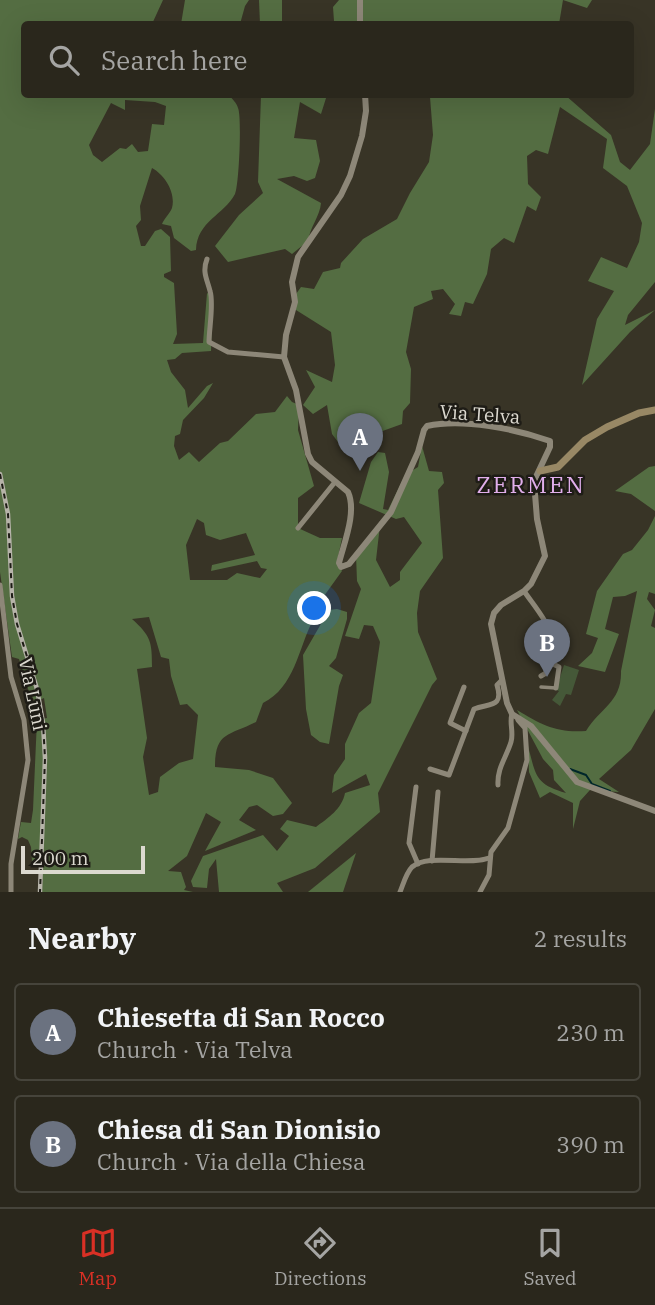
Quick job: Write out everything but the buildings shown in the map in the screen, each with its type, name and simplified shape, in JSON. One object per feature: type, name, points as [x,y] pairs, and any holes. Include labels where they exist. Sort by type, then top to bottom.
[{"type":"main road","points":[[540,471],[558,467],[585,440],[607,427],[639,413],[655,410]]},
{"type":"street","points":[[360,0],[360,21]]},
{"type":"street","name":"Via Telva","points":[[365,98],[362,136],[350,176],[341,195],[298,257],[292,282],[295,302],[286,335],[284,357],[296,390],[308,454],[351,498],[349,522],[339,563],[341,567],[349,564],[391,512],[407,480],[427,426],[483,426],[530,433],[550,441],[551,444],[540,471]]},
{"type":"street","points":[[207,259],[204,267],[206,283],[211,292],[209,342],[228,352],[284,357]]},
{"type":"street","points":[[480,892],[489,875],[489,859],[508,828],[527,760],[525,728],[516,719],[501,681],[491,624],[500,605],[524,592],[541,568],[545,556],[537,519],[534,481],[540,471]]},
{"type":"street","points":[[298,528],[335,482]]},
{"type":"street","name":"Via Luni","points":[[0,585],[11,677],[24,720],[28,760],[11,864],[10,892]]},
{"type":"street","points":[[524,592],[555,643],[551,663],[546,668],[546,673],[541,676]]},
{"type":"street","points":[[541,687],[555,688],[559,667],[551,663]]},
{"type":"street","points":[[430,769],[449,775],[474,709],[493,705],[498,701],[497,685],[501,681]]},
{"type":"street","points":[[464,687],[450,723],[466,731]]},
{"type":"street","points":[[498,785],[497,772],[511,742],[510,719],[514,715]]},
{"type":"street","points":[[514,715],[531,726],[577,782],[655,811]]},
{"type":"street","points":[[416,787],[409,843],[418,864]]},
{"type":"street","points":[[432,861],[438,793]]},
{"type":"street","points":[[400,892],[410,871],[418,864],[489,859]]},
{"type":"green space","points":[[0,0],[163,0],[153,21],[21,21],[21,98],[232,98],[236,103],[240,137],[235,194],[201,232],[196,250],[191,251],[174,238],[171,226],[162,224],[172,208],[172,196],[165,180],[152,168],[140,206],[141,220],[136,226],[141,246],[145,246],[155,231],[161,229],[170,237],[171,271],[164,274],[164,277],[174,283],[177,334],[173,344],[203,343],[207,293],[213,296],[211,351],[182,353],[175,359],[167,360],[171,372],[185,390],[188,408],[207,386],[213,383],[204,398],[183,420],[180,434],[175,436],[174,446],[179,460],[189,452],[199,462],[220,443],[228,441],[256,414],[275,412],[287,396],[299,405],[298,430],[314,486],[298,498],[298,528],[320,538],[342,538],[337,562],[342,571],[324,596],[326,602],[313,620],[289,677],[274,696],[263,703],[256,722],[231,733],[217,747],[215,767],[249,770],[273,778],[292,803],[283,814],[273,816],[257,805],[249,807],[239,820],[256,830],[205,851],[221,822],[206,813],[187,856],[168,871],[181,872],[186,887],[184,890],[193,892],[42,892],[43,860],[32,861],[28,840],[22,837],[18,839],[21,822],[31,823],[37,720],[47,718],[44,698],[35,702],[19,659],[12,657],[0,572]],"holes":[[[125,100],[155,102],[166,106],[164,125],[152,124],[148,151],[138,152],[132,144],[126,149],[120,148],[102,162],[93,155],[89,145],[111,103],[125,110]],[[197,519],[204,523],[206,535],[220,540],[246,533],[255,555],[212,565],[211,571],[257,561],[261,568],[267,569],[260,578],[237,573],[227,580],[190,580],[186,545]],[[149,617],[161,657],[169,659],[180,705],[187,704],[198,715],[193,759],[179,763],[160,777],[158,792],[149,795],[143,757],[147,738],[137,669],[152,667],[152,651],[147,635],[132,619]]]},
{"type":"green space","points":[[185,0],[249,0],[241,21],[182,21]]},
{"type":"green space","points":[[259,0],[282,0],[282,21],[260,21]]},
{"type":"green space","points":[[339,0],[563,0],[560,21],[334,21],[333,7]]},
{"type":"green space","points":[[563,0],[592,0],[587,8]]},
{"type":"green space","points":[[261,98],[326,98],[321,114],[300,102],[294,138],[316,140],[320,161],[315,178],[307,181],[294,176],[277,179],[321,203],[308,241],[292,254],[285,249],[228,262],[215,246],[239,215],[263,193],[258,182]]},
{"type":"green space","points":[[430,98],[568,98],[611,135],[620,162],[630,170],[650,144],[655,109],[655,282],[628,315],[625,325],[655,310],[630,332],[582,385],[597,319],[614,291],[588,281],[601,257],[627,268],[639,242],[642,223],[627,186],[603,168],[607,139],[560,107],[548,154],[536,150],[527,156],[528,184],[541,197],[536,211],[527,206],[514,243],[504,238],[491,249],[487,274],[473,304],[465,302],[461,316],[449,314],[455,304],[443,289],[431,291],[433,299],[414,307],[406,352],[411,369],[410,403],[403,411],[402,424],[341,446],[332,434],[327,405],[313,414],[303,405],[315,387],[306,370],[332,382],[335,365],[331,332],[296,310],[296,294],[301,287],[314,289],[323,272],[340,268],[341,263],[363,239],[397,219],[429,162],[433,135]]},
{"type":"green space","points":[[422,446],[429,471],[442,472],[444,483],[438,490],[443,558],[420,591],[417,613],[418,632],[437,679],[378,793],[380,812],[315,868],[277,883],[283,892],[219,892],[216,859],[209,869],[207,888],[193,887],[191,881],[203,856],[263,835],[277,851],[289,836],[280,829],[287,820],[316,827],[338,808],[345,793],[370,785],[366,774],[332,793],[334,775],[345,759],[345,744],[359,713],[371,703],[380,642],[373,626],[364,625],[359,639],[345,636],[361,589],[357,581],[356,555],[380,525],[376,560],[390,587],[400,580],[400,572],[422,543],[404,517],[396,519],[359,503],[371,462],[378,452],[385,453],[389,472],[383,509],[388,510],[405,475],[418,467]]},
{"type":"green space","points":[[655,466],[655,511],[631,494],[615,491],[649,467]]},
{"type":"green space","points":[[655,516],[655,594],[649,592],[647,599],[655,610],[651,626],[655,628],[655,709],[631,750],[599,779],[619,792],[590,790],[580,801],[573,829],[573,803],[550,792],[540,798],[529,772],[528,746],[533,765],[542,782],[566,793],[554,780],[553,770],[543,759],[517,710],[550,727],[566,731],[586,731],[614,698],[620,682],[637,591],[613,597],[605,629],[619,634],[605,672],[578,666],[592,653],[598,638],[586,634],[597,591],[623,554],[632,550],[648,530]]},
{"type":"green space","points":[[329,610],[347,612],[347,619],[336,658],[329,666],[343,675],[329,744],[320,742],[311,735],[306,709],[303,655]]},
{"type":"green space","points":[[564,665],[579,670],[571,695],[566,694],[560,706],[552,700],[559,691],[556,690]]},
{"type":"green space","points":[[356,853],[343,892],[308,892]]},
{"type":"waterway","points":[[570,769],[586,775],[592,784],[610,791]]},
{"type":"railway","points":[[0,474],[8,514],[12,596],[17,624],[37,689],[43,723],[45,758],[40,892]]},
{"type":"place","name":"Chiesetta di San Rocco","points":[[360,471]]},
{"type":"place","name":"Chiesa di San Dionisio","points":[[547,677]]},
{"type":"district","name":"ZERMEN","points":[[531,485]]}]
